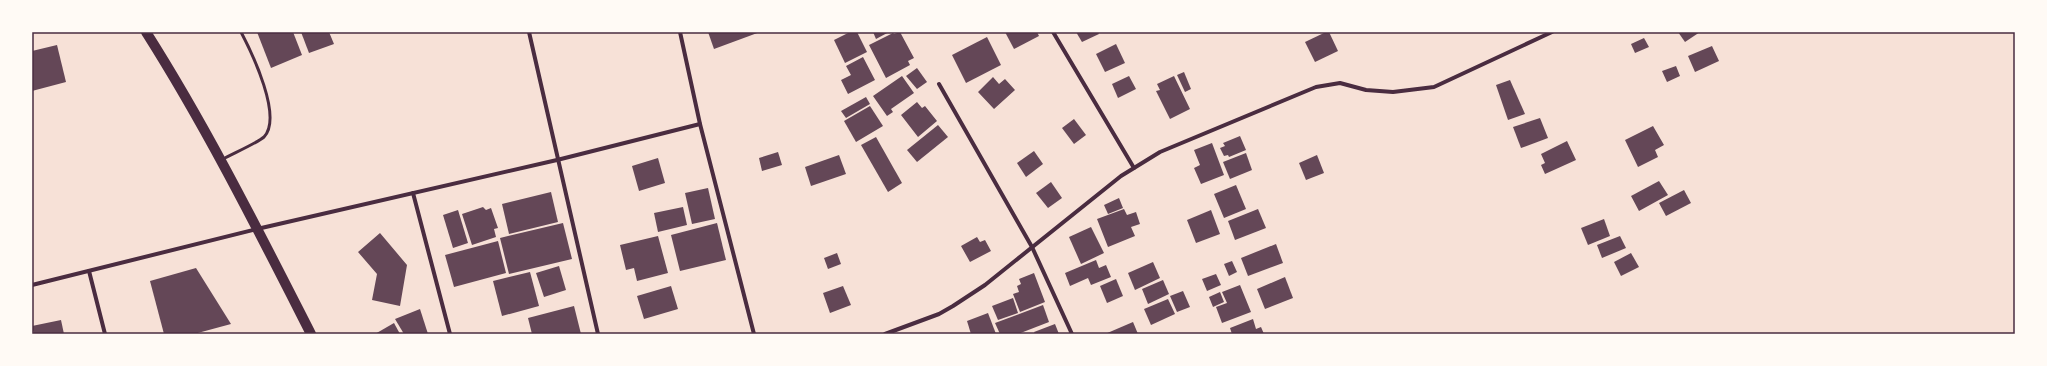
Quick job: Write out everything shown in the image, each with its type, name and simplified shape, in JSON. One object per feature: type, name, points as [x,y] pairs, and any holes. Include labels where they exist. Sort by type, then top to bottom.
[{"type":"main road","points":[[146,32],[164,61],[257,229],[311,334]]},
{"type":"street","points":[[529,32],[557,160],[598,334]]},
{"type":"street","points":[[680,32],[700,124],[754,334]]},
{"type":"street","points":[[1053,32],[1134,168]]},
{"type":"street","points":[[886,334],[939,314],[985,285],[1121,176],[1160,152],[1316,87],[1340,83],[1366,90],[1393,92],[1434,87],[1552,32]]},
{"type":"street","points":[[939,84],[1032,247],[1072,334]]},
{"type":"street","points":[[32,284],[257,229],[557,160],[700,124]]},
{"type":"street","points":[[413,193],[450,334]]},
{"type":"street","points":[[89,271],[105,334]]},
{"type":"lane","points":[[219,160],[264,137],[270,121],[267,99],[251,51],[241,32]]},
{"type":"building","points":[[257,32],[293,32],[302,55],[271,68]]},
{"type":"building","points":[[301,32],[329,32],[334,44],[309,53]]},
{"type":"building","points":[[708,32],[760,32],[714,49]]},
{"type":"building","points":[[850,32],[857,32],[867,52],[845,63],[834,40]]},
{"type":"building","points":[[873,32],[889,32],[876,39]]},
{"type":"building","points":[[900,32],[914,58],[908,61],[910,65],[886,78],[869,45],[893,33]]},
{"type":"building","points":[[1005,32],[1037,32],[1039,36],[1014,49]]},
{"type":"building","points":[[1076,32],[1098,32],[1099,34],[1082,42]]},
{"type":"building","points":[[1329,32],[1338,51],[1315,62],[1305,42]]},
{"type":"building","points":[[1678,32],[1700,32],[1685,42]]},
{"type":"building","points":[[987,37],[1001,65],[966,83],[952,55]]},
{"type":"building","points":[[1644,38],[1649,47],[1635,53],[1631,44]]},
{"type":"building","points":[[1116,44],[1125,63],[1105,72],[1096,54]]},
{"type":"building","points":[[57,45],[66,82],[32,91],[32,51]]},
{"type":"building","points":[[1712,46],[1719,61],[1695,72],[1688,56]]},
{"type":"building","points":[[863,57],[875,80],[848,94],[841,80],[851,75],[846,66]]},
{"type":"building","points":[[1676,66],[1680,76],[1667,82],[1662,71]]},
{"type":"building","points":[[917,68],[927,82],[917,89],[906,76]]},
{"type":"building","points":[[1184,72],[1191,89],[1185,92],[1177,75]]},
{"type":"building","points":[[902,76],[914,93],[891,109],[893,112],[887,116],[873,96]]},
{"type":"building","points":[[1129,76],[1136,89],[1118,98],[1112,84]]},
{"type":"building","points":[[1174,76],[1190,109],[1170,119],[1156,91],[1160,90],[1157,84]]},
{"type":"building","points":[[993,77],[999,84],[1005,79],[1015,90],[994,109],[978,92]]},
{"type":"building","points":[[1510,80],[1525,114],[1508,120],[1496,85]]},
{"type":"building","points":[[866,97],[870,104],[846,118],[841,111]]},
{"type":"building","points":[[917,102],[922,108],[925,106],[937,121],[918,137],[901,115]]},
{"type":"building","points":[[870,106],[883,126],[856,142],[844,121]]},
{"type":"building","points":[[1540,118],[1548,138],[1521,148],[1513,127]]},
{"type":"building","points":[[1074,119],[1086,135],[1074,144],[1062,128]]},
{"type":"building","points":[[938,125],[948,137],[917,162],[907,150]]},
{"type":"building","points":[[1653,126],[1664,145],[1655,150],[1658,157],[1638,167],[1625,140]]},
{"type":"building","points":[[1240,136],[1246,150],[1229,157],[1228,155],[1224,156],[1220,148],[1225,146],[1223,143]]},
{"type":"building","points":[[876,137],[902,183],[888,192],[861,145]]},
{"type":"building","points":[[1567,141],[1576,160],[1545,174],[1541,165],[1545,163],[1541,154]]},
{"type":"building","points":[[1212,143],[1224,175],[1201,184],[1194,168],[1200,165],[1194,150]]},
{"type":"building","points":[[1034,151],[1043,164],[1026,177],[1017,163]]},
{"type":"building","points":[[778,152],[782,165],[762,171],[759,158]]},
{"type":"building","points":[[1246,153],[1252,170],[1230,179],[1223,162]]},
{"type":"building","points":[[839,155],[846,174],[811,186],[805,167]]},
{"type":"building","points":[[1317,155],[1324,173],[1306,180],[1299,163]]},
{"type":"building","points":[[658,158],[665,183],[639,191],[632,166]]},
{"type":"building","points":[[1659,181],[1668,195],[1639,211],[1631,196]]},
{"type":"building","points":[[1051,182],[1062,198],[1048,208],[1036,193]]},
{"type":"building","points":[[1236,185],[1246,209],[1224,218],[1214,194]]},
{"type":"building","points":[[708,188],[715,219],[692,224],[685,193]]},
{"type":"building","points":[[1684,190],[1691,203],[1666,216],[1659,203]]},
{"type":"building","points":[[551,192],[558,222],[509,234],[502,204]]},
{"type":"building","points":[[1119,198],[1123,208],[1108,214],[1104,205]]},
{"type":"building","points":[[483,207],[486,210],[491,208],[498,228],[494,229],[496,237],[472,245],[462,214]]},
{"type":"building","points":[[683,207],[687,225],[658,232],[654,213]]},
{"type":"building","points":[[1124,209],[1127,215],[1136,212],[1140,224],[1131,227],[1135,236],[1108,247],[1097,219]]},
{"type":"building","points":[[1258,209],[1266,228],[1235,240],[1228,221]]},
{"type":"building","points":[[458,210],[468,243],[453,248],[443,215]]},
{"type":"building","points":[[1211,210],[1220,234],[1196,243],[1187,220]]},
{"type":"building","points":[[1604,219],[1610,236],[1588,245],[1581,228]]},
{"type":"building","points":[[563,223],[572,259],[509,274],[500,238]]},
{"type":"building","points":[[717,223],[726,260],[680,271],[671,235]]},
{"type":"building","points":[[1091,227],[1104,253],[1081,264],[1069,237]]},
{"type":"building","points":[[380,233],[407,265],[400,306],[372,300],[377,274],[358,252]]},
{"type":"building","points":[[658,236],[668,273],[637,281],[634,268],[626,270],[620,245]]},
{"type":"building","points":[[1620,236],[1626,248],[1602,258],[1597,245]]},
{"type":"building","points":[[977,237],[980,242],[985,240],[991,251],[970,262],[961,246]]},
{"type":"building","points":[[498,241],[506,273],[454,287],[445,255]]},
{"type":"building","points":[[1276,244],[1283,263],[1248,276],[1241,258]]},
{"type":"building","points":[[837,253],[841,264],[828,269],[824,258]]},
{"type":"building","points":[[1631,253],[1639,267],[1621,276],[1614,262]]},
{"type":"building","points":[[1096,260],[1099,268],[1106,265],[1111,277],[1091,285],[1088,278],[1070,286],[1065,273]]},
{"type":"building","points":[[1232,261],[1237,272],[1229,276],[1224,264]]},
{"type":"building","points":[[1153,262],[1160,278],[1135,290],[1128,273]]},
{"type":"building","points":[[559,266],[566,290],[544,297],[536,273]]},
{"type":"building","points":[[196,268],[231,324],[194,334],[164,334],[150,281]]},
{"type":"building","points":[[530,272],[539,306],[502,316],[493,281]]},
{"type":"building","points":[[1034,273],[1045,302],[1020,312],[1013,294],[1019,292],[1017,286],[1021,284],[1019,279]]},
{"type":"building","points":[[1216,274],[1221,285],[1207,291],[1202,279]]},
{"type":"building","points":[[1285,277],[1293,298],[1265,309],[1257,289]]},
{"type":"building","points":[[1116,279],[1123,296],[1107,303],[1100,286]]},
{"type":"building","points":[[1163,280],[1169,294],[1148,304],[1142,289]]},
{"type":"building","points":[[1240,285],[1251,312],[1222,323],[1216,307],[1227,303],[1222,292]]},
{"type":"building","points":[[671,286],[678,309],[644,319],[637,296]]},
{"type":"building","points":[[843,286],[851,305],[830,313],[823,293]]},
{"type":"building","points":[[1183,291],[1190,307],[1177,312],[1170,296]]},
{"type":"building","points":[[1220,292],[1224,302],[1213,307],[1209,297]]},
{"type":"building","points":[[1013,298],[1018,313],[998,320],[992,306]]},
{"type":"building","points":[[1168,299],[1175,314],[1151,325],[1144,309]]},
{"type":"building","points":[[1043,305],[1049,322],[1018,334],[1000,334],[995,323]]},
{"type":"building","points":[[574,306],[581,334],[532,334],[528,318]]},
{"type":"building","points":[[420,309],[428,334],[404,334],[395,319]]},
{"type":"building","points":[[988,313],[996,334],[971,334],[967,321]]},
{"type":"building","points":[[1253,319],[1256,329],[1261,327],[1264,334],[1232,334],[1230,328]]},
{"type":"building","points":[[61,320],[64,334],[34,334],[32,326]]},
{"type":"building","points":[[1133,322],[1138,334],[1105,334]]},
{"type":"building","points":[[394,323],[400,334],[375,334]]},
{"type":"building","points":[[1055,324],[1059,334],[1035,334],[1034,332]]}]
